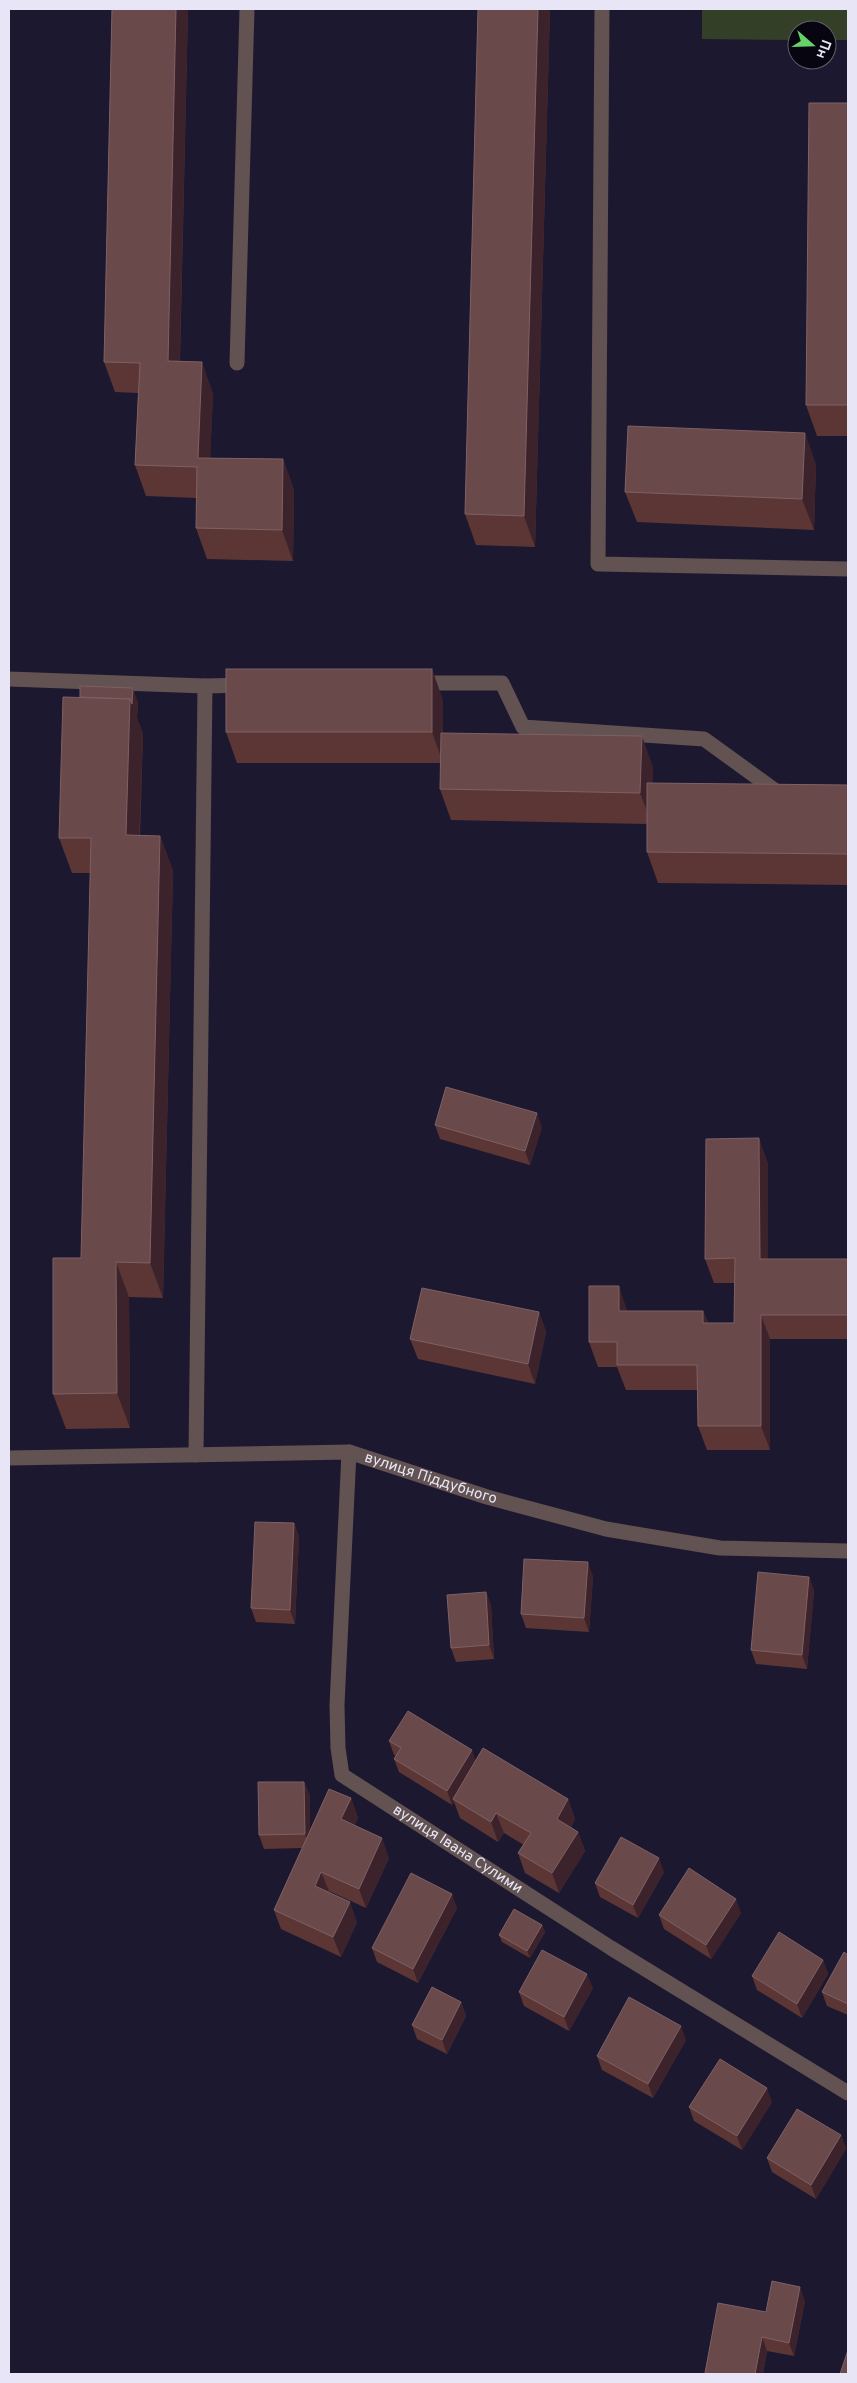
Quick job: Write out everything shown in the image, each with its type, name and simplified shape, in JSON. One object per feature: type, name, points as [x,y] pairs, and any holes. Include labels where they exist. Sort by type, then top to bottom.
[{"type":"street","points":[[237,363],[247,9]]},
{"type":"street","points":[[602,9],[598,564],[848,569]]},
{"type":"street","points":[[9,679],[205,686],[264,685]]},
{"type":"street","points":[[403,684],[502,683],[523,727],[704,740],[780,794],[799,794]]},
{"type":"street","points":[[196,1455],[205,686]]},
{"type":"street","name":"вулиця Піддубного","points":[[9,1458],[349,1452],[487,1497],[606,1528],[720,1548],[848,1551]]},
{"type":"street","name":"вулиця Івана Сулими","points":[[349,1452],[337,1705],[338,1748],[342,1775],[611,1948],[848,2093]]},
{"type":"green space","points":[[702,9],[848,9],[848,40],[837,40],[837,20],[787,20],[787,40],[702,39]]},
{"type":"building","points":[[112,9],[176,9],[168,361],[202,362],[198,458],[283,459],[282,530],[196,528],[197,467],[135,465],[140,363],[104,362]]},
{"type":"building","points":[[478,9],[538,9],[524,516],[465,514]]},
{"type":"building","points":[[809,103],[848,103],[848,405],[806,405]]},
{"type":"building","points":[[628,426],[805,433],[802,499],[625,492]]},
{"type":"building","points":[[226,669],[432,669],[432,732],[226,732]]},
{"type":"building","points":[[80,686],[133,688],[132,704],[130,699],[80,697]]},
{"type":"building","points":[[63,697],[130,699],[126,835],[160,836],[150,1263],[116,1262],[117,1393],[53,1394],[53,1258],[81,1258],[91,838],[59,838]]},
{"type":"building","points":[[441,733],[642,736],[640,793],[440,789]]},
{"type":"building","points":[[647,783],[848,785],[848,854],[647,852]]},
{"type":"building","points":[[446,1087],[537,1113],[525,1151],[435,1125]]},
{"type":"building","points":[[759,1138],[760,1259],[848,1259],[848,1315],[761,1315],[761,1426],[698,1426],[697,1365],[617,1365],[617,1342],[589,1342],[589,1286],[619,1286],[619,1311],[703,1311],[703,1323],[734,1323],[735,1258],[705,1259],[706,1139]]},
{"type":"building","points":[[422,1288],[539,1312],[528,1364],[410,1339]]},
{"type":"building","points":[[255,1522],[294,1523],[290,1610],[251,1608]]},
{"type":"building","points":[[524,1559],[588,1562],[584,1618],[521,1614]]},
{"type":"building","points":[[758,1572],[809,1577],[802,1655],[751,1650]]},
{"type":"building","points":[[486,1592],[489,1645],[451,1648],[447,1595]]},
{"type":"building","points":[[408,1711],[472,1750],[447,1791],[394,1759],[401,1748],[389,1741]]},
{"type":"building","points":[[483,1748],[568,1799],[557,1819],[578,1832],[552,1873],[518,1853],[531,1833],[496,1813],[491,1822],[453,1799]]},
{"type":"building","points":[[258,1782],[304,1782],[305,1834],[259,1835]]},
{"type":"building","points":[[329,1789],[351,1798],[341,1819],[382,1838],[359,1889],[321,1872],[315,1886],[350,1902],[333,1937],[274,1910]]},
{"type":"building","points":[[621,1837],[659,1858],[633,1905],[595,1883]]},
{"type":"building","points":[[689,1868],[736,1899],[706,1945],[659,1915]]},
{"type":"building","points":[[411,1873],[452,1894],[413,1969],[372,1948]]},
{"type":"building","points":[[514,1909],[542,1925],[527,1951],[499,1935]]},
{"type":"building","points":[[779,1932],[823,1960],[797,2004],[752,1976]]},
{"type":"building","points":[[542,1950],[587,1974],[564,2017],[519,1992]]},
{"type":"building","points":[[844,1952],[848,1955],[848,2004],[822,1992]]},
{"type":"building","points":[[432,1987],[461,2002],[442,2040],[412,2025]]},
{"type":"building","points":[[629,1997],[681,2026],[648,2084],[597,2056]]},
{"type":"building","points":[[720,2059],[767,2088],[737,2136],[689,2107]]},
{"type":"building","points":[[797,2109],[841,2135],[811,2185],[767,2158]]},
{"type":"building","points":[[772,2281],[800,2287],[789,2343],[762,2337],[755,2374],[705,2373],[718,2303],[766,2312]]},
{"type":"building","points":[[848,2350],[848,2374],[840,2374]]}]
